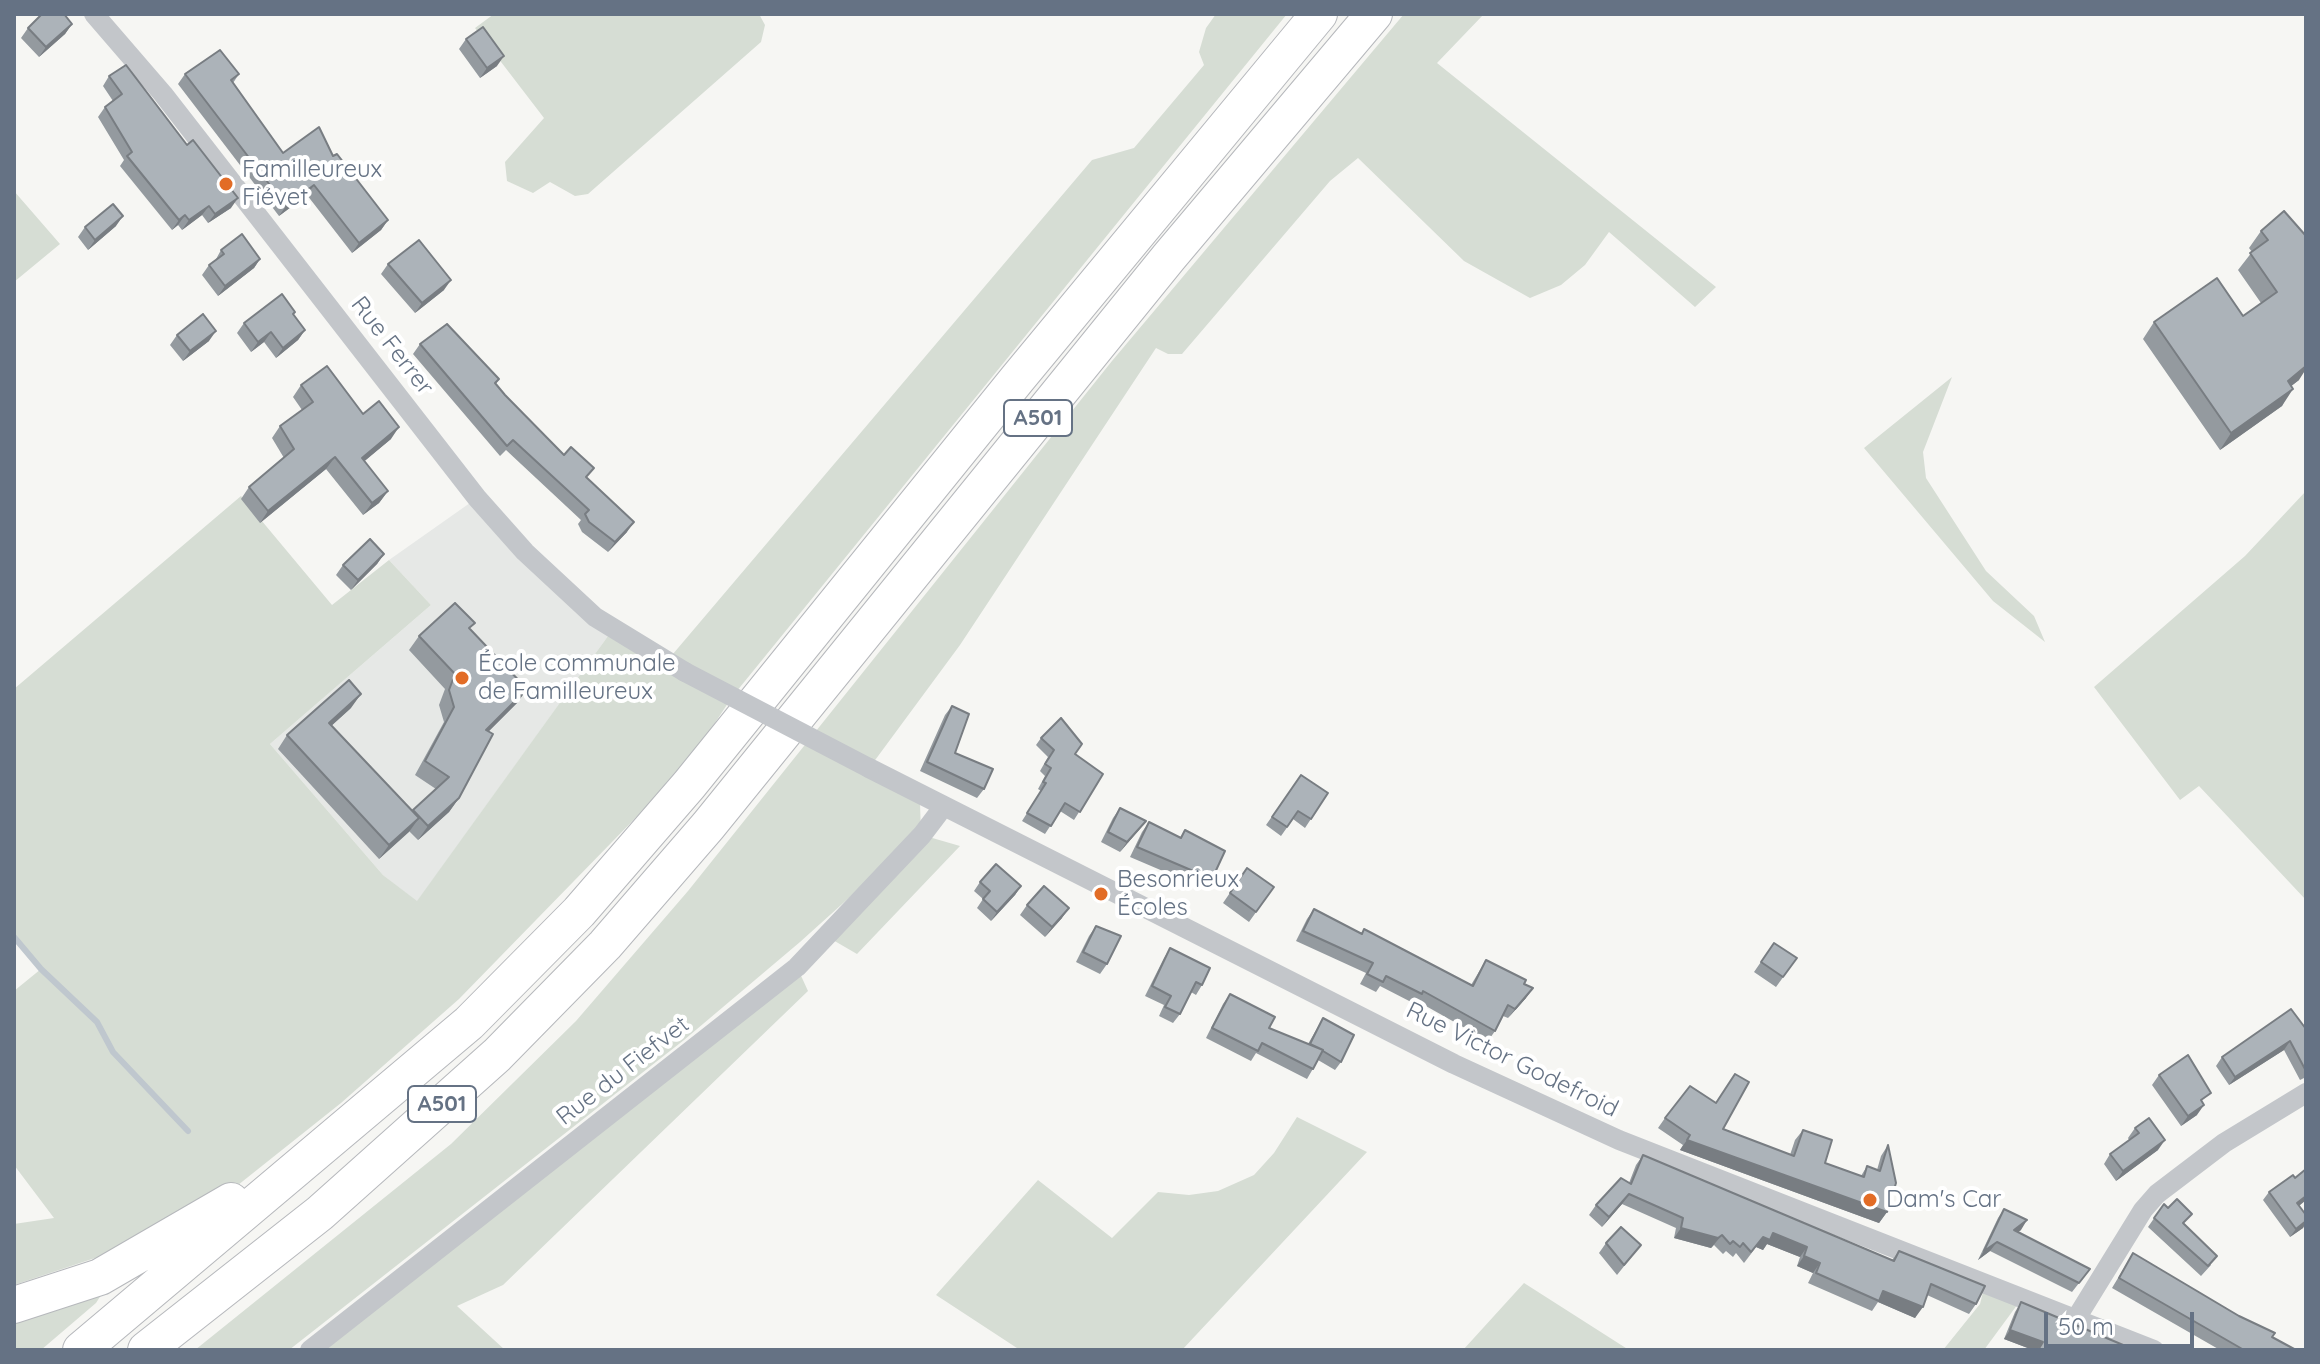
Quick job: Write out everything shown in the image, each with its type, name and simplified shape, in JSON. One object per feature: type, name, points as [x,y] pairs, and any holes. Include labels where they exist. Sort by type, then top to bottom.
[{"type":"highway","name":"A501","points":[[81,1350],[469,1023],[579,912],[689,785],[1018,378],[1319,14]]},
{"type":"highway","name":"A501","points":[[146,1350],[344,1192],[497,1055],[605,945],[708,826],[1169,257],[1374,14]]},
{"type":"highway","points":[[14,1305],[100,1277],[163,1243],[240,1196],[394,1088]]},
{"type":"street","name":"Rue Ferrer","points":[[94,14],[163,94],[477,498],[525,552],[595,617],[685,672],[869,768]]},
{"type":"street","name":"Rue Victor Godefroid","points":[[869,768],[1454,1064],[1619,1140],[1892,1249],[2077,1317],[2154,1350]]},
{"type":"street","name":"Rue du Fiefvet","points":[[310,1350],[797,967],[922,835],[944,806]]},
{"type":"street","points":[[2077,1317],[2133,1226],[2157,1194],[2224,1143],[2306,1093]]},
{"type":"shaded area","points":[[494,14],[759,14],[765,25],[761,42],[588,194],[575,196],[550,182],[533,193],[507,181],[505,162],[544,118],[475,28]]},
{"type":"shaded area","points":[[1216,14],[1287,14],[732,697],[688,764],[459,999],[341,1103],[233,1189],[134,1245],[14,1285],[14,1224],[54,1218],[14,1165],[14,991],[41,969],[14,937],[14,689],[241,496],[332,605],[389,560],[431,605],[270,744],[383,875],[417,901],[613,629],[667,661],[1092,160],[1134,148],[1204,65],[1199,52],[1206,28]]},
{"type":"shaded area","points":[[1404,14],[1484,14],[1437,63],[1716,287],[1695,307],[1609,232],[1585,265],[1561,285],[1530,298],[1464,261],[1358,158],[1330,181],[1182,354],[1168,354],[1156,348],[960,645],[870,767],[920,803],[921,833],[800,942],[684,1040],[289,1350],[195,1350],[451,1144],[576,1021],[688,891],[1112,361]]},
{"type":"shaded area","points":[[14,191],[60,244],[14,282]]},
{"type":"shaded area","points":[[1952,377],[1923,452],[1926,478],[1986,571],[2034,616],[2045,642],[1993,601],[1864,448]]},
{"type":"shaded area","points":[[2306,491],[2306,900],[2199,786],[2180,800],[2094,687],[2245,556]]},
{"type":"shaded area","name":"École communale de Familleureux","points":[[477,498],[613,629],[417,902],[383,875],[270,744],[431,605],[389,560]]},
{"type":"shaded area","points":[[922,835],[960,846],[857,954],[826,936]]},
{"type":"shaded area","points":[[797,967],[808,991],[503,1285],[457,1306],[505,1350],[310,1350]]},
{"type":"shaded area","points":[[1297,1117],[1367,1152],[1182,1350],[1020,1350],[936,1295],[1038,1180],[1112,1238],[1158,1192],[1189,1195],[1218,1191],[1254,1175],[1274,1153]]},
{"type":"shaded area","points":[[1524,1283],[1629,1350],[1463,1350]]},
{"type":"shaded area","points":[[1985,1284],[2023,1297],[1984,1350],[1943,1350],[1980,1304]]},
{"type":"shaded area","points":[[103,1292],[96,1303],[41,1350],[14,1350],[14,1321]]},
{"type":"building","points":[[42,14],[64,14],[72,24],[46,47],[28,28]]},
{"type":"building","points":[[483,27],[504,56],[487,68],[466,39]]},
{"type":"building","points":[[220,50],[239,74],[231,80],[283,153],[319,127],[333,156],[337,154],[388,220],[359,243],[314,185],[286,206],[185,74]]},
{"type":"building","points":[[126,65],[187,145],[193,140],[238,198],[215,214],[209,206],[189,220],[185,215],[179,220],[127,156],[132,152],[105,107],[122,94],[109,76]]},
{"type":"building","points":[[113,204],[123,216],[95,240],[85,227]]},
{"type":"building","points":[[2284,211],[2306,236],[2306,366],[2288,381],[2293,389],[2231,433],[2154,322],[2217,278],[2243,316],[2277,292],[2250,253],[2268,240],[2261,231]]},
{"type":"building","points":[[242,234],[260,259],[225,286],[209,265],[224,254],[221,250]]},
{"type":"building","points":[[419,240],[451,280],[422,303],[388,264]]},
{"type":"building","points":[[282,294],[305,330],[283,348],[271,332],[258,342],[244,323]]},
{"type":"building","points":[[203,314],[216,331],[190,351],[177,335]]},
{"type":"building","points":[[447,324],[499,379],[495,383],[505,395],[564,455],[571,447],[594,468],[586,477],[634,522],[615,542],[589,522],[585,514],[589,510],[513,440],[507,446],[420,344]]},
{"type":"building","points":[[327,366],[363,414],[379,401],[399,427],[362,458],[388,491],[372,503],[335,457],[268,511],[249,487],[294,449],[280,426],[313,402],[301,385]]},
{"type":"building","points":[[370,539],[384,554],[358,580],[343,565]]},
{"type":"building","points":[[455,603],[475,623],[469,628],[527,689],[486,730],[493,734],[459,798],[428,826],[413,810],[449,777],[425,761],[454,707],[449,690],[455,674],[419,636]]},
{"type":"building","points":[[349,680],[361,694],[329,723],[419,818],[389,845],[287,735]]},
{"type":"building","points":[[952,706],[969,714],[955,753],[993,769],[984,789],[927,762]]},
{"type":"building","points":[[1061,718],[1082,744],[1075,754],[1103,774],[1080,812],[1065,803],[1051,826],[1027,813],[1046,783],[1043,782],[1051,768],[1045,764],[1054,750],[1041,738]]},
{"type":"building","points":[[1301,775],[1328,793],[1311,819],[1298,811],[1287,827],[1272,817]]},
{"type":"building","points":[[1120,808],[1146,821],[1127,842],[1108,832]]},
{"type":"building","points":[[1149,822],[1181,838],[1185,830],[1225,851],[1212,879],[1137,847]]},
{"type":"building","points":[[996,864],[1021,886],[997,912],[983,899],[990,891],[980,882]]},
{"type":"building","points":[[1247,868],[1274,887],[1256,912],[1230,893]]},
{"type":"building","points":[[1044,886],[1069,908],[1052,927],[1027,905]]},
{"type":"building","points":[[1314,909],[1362,934],[1364,929],[1473,986],[1486,960],[1526,980],[1524,984],[1533,988],[1515,1009],[1508,1005],[1495,1031],[1423,991],[1422,994],[1386,976],[1383,982],[1367,974],[1373,963],[1303,931]]},
{"type":"building","points":[[1096,926],[1121,936],[1107,964],[1083,952]]},
{"type":"building","points":[[1774,943],[1797,958],[1783,977],[1761,962]]},
{"type":"building","points":[[1170,948],[1210,968],[1202,985],[1196,982],[1180,1014],[1165,1007],[1171,996],[1152,986]]},
{"type":"building","points":[[1230,994],[1275,1017],[1269,1028],[1323,1050],[1313,1069],[1262,1043],[1258,1051],[1212,1028]]},
{"type":"building","points":[[2291,1009],[2306,1029],[2306,1071],[2290,1041],[2235,1077],[2222,1057]]},
{"type":"building","points":[[1323,1018],[1354,1035],[1341,1062],[1310,1044]]},
{"type":"building","points":[[2188,1055],[2211,1093],[2201,1100],[2204,1105],[2188,1116],[2159,1075]]},
{"type":"building","points":[[1735,1074],[1749,1082],[1723,1129],[1794,1156],[1803,1130],[1832,1140],[1825,1163],[1864,1177],[1867,1166],[1880,1171],[1888,1145],[1896,1183],[1887,1212],[1687,1140],[1690,1135],[1665,1118],[1690,1086],[1716,1103]]},
{"type":"building","points":[[2149,1118],[2165,1140],[2123,1171],[2110,1154],[2139,1133],[2135,1128]]},
{"type":"building","points":[[1643,1155],[1894,1261],[1899,1251],[1985,1286],[1976,1304],[1931,1284],[1923,1307],[1883,1291],[1879,1301],[1816,1273],[1820,1263],[1804,1256],[1807,1247],[1773,1233],[1770,1240],[1763,1237],[1751,1252],[1743,1243],[1740,1247],[1733,1241],[1730,1244],[1722,1235],[1718,1238],[1681,1228],[1683,1218],[1629,1194],[1609,1217],[1596,1205],[1621,1178],[1631,1184]]},
{"type":"building","points":[[2306,1169],[2306,1196],[2297,1203],[2306,1215],[2306,1221],[2296,1229],[2269,1192]]},
{"type":"building","points":[[2177,1199],[2192,1214],[2183,1223],[2217,1256],[2208,1266],[2154,1218],[2164,1204],[2168,1208]]},
{"type":"building","points":[[2004,1209],[2027,1220],[2014,1230],[2090,1269],[2079,1283],[1997,1242],[1984,1251]]},
{"type":"building","points":[[1621,1227],[1641,1245],[1624,1265],[1606,1243]]},
{"type":"building","points":[[2133,1253],[2239,1316],[2275,1333],[2272,1337],[2296,1350],[2244,1350],[2119,1278]]},
{"type":"building","points":[[2021,1302],[2135,1350],[2038,1350],[2043,1342],[2010,1330]]},
{"type":"waterway","points":[[14,937],[41,969],[97,1022],[113,1052],[188,1131]]},
{"type":"place","name":"Familleureux Fiévet","points":[[226,184]]},
{"type":"place","name":"École communale de Familleureux","points":[[462,678]]},
{"type":"place","name":"Besonrieux Écoles","points":[[1101,894]]},
{"type":"place","name":"Dam's Car","points":[[1870,1200]]}]
